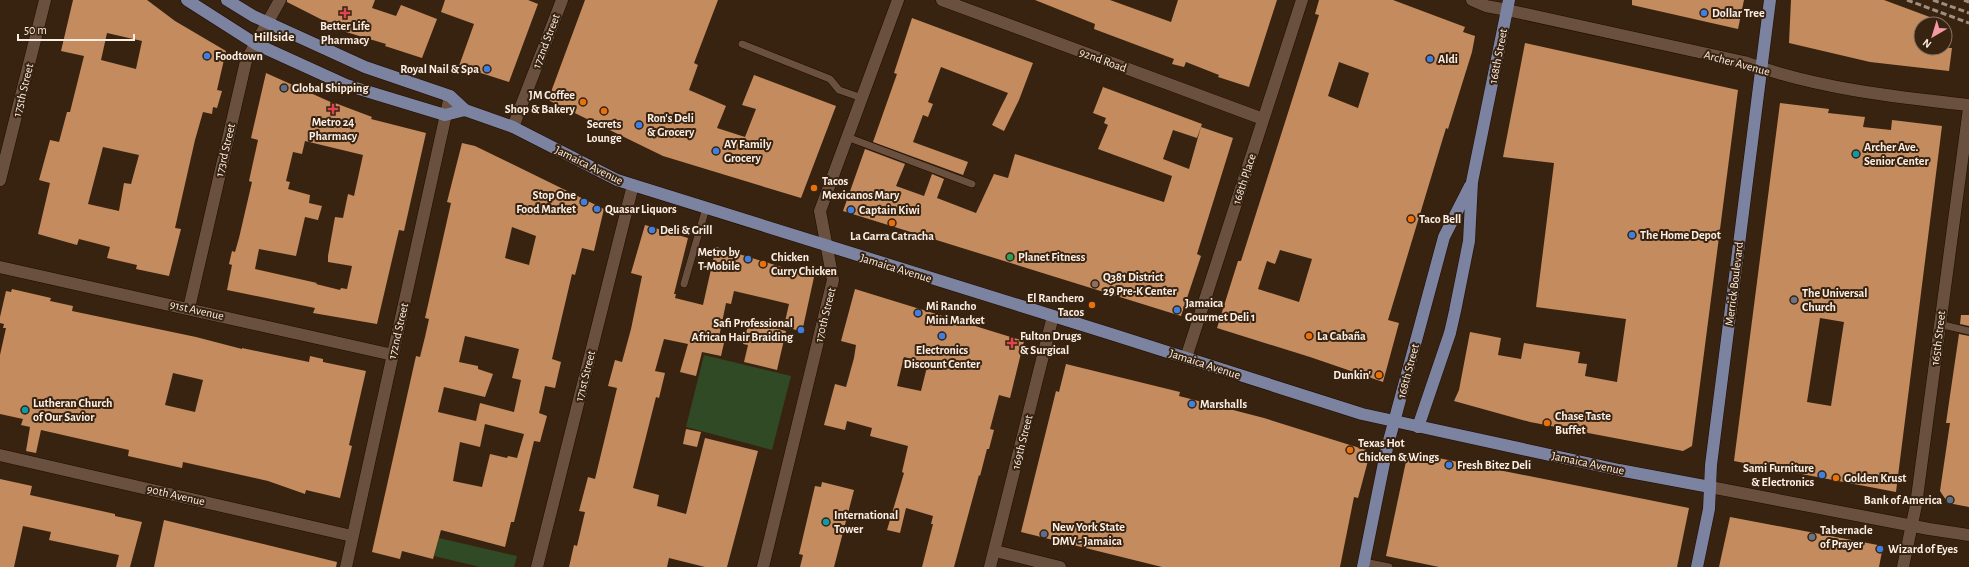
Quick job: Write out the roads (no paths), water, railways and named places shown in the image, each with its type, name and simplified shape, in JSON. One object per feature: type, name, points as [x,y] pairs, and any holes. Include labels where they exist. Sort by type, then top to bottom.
[{"type":"main road","points":[[188,0],[256,44],[346,85],[445,115],[465,110]]},
{"type":"main road","name":"Jamaica Avenue","points":[[227,0],[252,16],[365,67],[450,96],[465,110],[514,127],[618,180],[633,185],[1362,414],[1619,470],[1710,486]]},
{"type":"main road","name":"Merrick Boulevard","points":[[1697,567],[1709,509],[1711,465],[1770,0]]},
{"type":"main road","name":"168th Street","points":[[1418,427],[1450,332],[1455,311],[1469,241],[1472,182],[1508,5]]},
{"type":"main road","name":"168th Street","points":[[1363,565],[1394,422],[1444,237],[1472,182]]},
{"type":"street","name":"175th Street","points":[[0,180],[45,0]]},
{"type":"street","name":"173rd Street","points":[[189,308],[246,60],[280,0]]},
{"type":"street","name":"172nd Street","points":[[514,127],[562,0]]},
{"type":"street","name":"170th Street","points":[[763,567],[833,280],[820,211],[898,0]]},
{"type":"street","name":"92nd Road","points":[[942,0],[1263,119]]},
{"type":"street","name":"168th Place","points":[[1186,358],[1302,0]]},
{"type":"street","name":"Archer Avenue","points":[[1472,0],[1486,6],[1508,5],[1744,62],[1779,74],[1873,94],[1969,105]]},
{"type":"street","name":"172nd Street","points":[[346,567],[450,96]]},
{"type":"street","name":"165th Street","points":[[1903,567],[1916,505],[1969,108]]},
{"type":"street","name":"171st Street","points":[[537,567],[633,185]]},
{"type":"street","name":"91st Avenue","points":[[0,267],[189,308],[393,355]]},
{"type":"street","name":"169th Street","points":[[990,567],[1053,316]]},
{"type":"street","name":"90th Avenue","points":[[0,455],[352,536]]},
{"type":"street","name":"Jamaica Avenue","points":[[1710,486],[1912,526],[1969,535]]},
{"type":"street","points":[[994,551],[1060,567]]},
{"type":"lane","points":[[742,44],[830,79],[840,90],[862,98]]},
{"type":"lane","points":[[847,137],[972,184]]},
{"type":"lane","points":[[684,284],[706,208]]},
{"type":"lane","points":[[1939,324],[1969,331]]},
{"type":"lane","points":[[1363,565],[1389,567]]},
{"type":"railway","points":[[1907,0],[1969,23]]},
{"type":"railway","points":[[1933,0],[1969,13]]},
{"type":"railway","points":[[1964,0],[1969,2]]},
{"type":"place","name":"Better Life Pharmacy","points":[[345,13]]},
{"type":"place","name":"Dollar Tree","points":[[1704,13]]},
{"type":"place","name":"Foodtown","points":[[207,56]]},
{"type":"place","name":"Aldi","points":[[1430,59]]},
{"type":"place","name":"Royal Nail & Spa","points":[[487,69]]},
{"type":"place","name":"Global Shipping","points":[[284,88]]},
{"type":"place","name":"JM Coffee Shop & Bakery","points":[[583,102]]},
{"type":"place","name":"Metro 24 Pharmacy","points":[[333,109]]},
{"type":"place","name":"Secrets Lounge","points":[[604,111]]},
{"type":"place","name":"Ron's Deli & Grocery","points":[[639,125]]},
{"type":"place","name":"AY Family Grocery","points":[[716,151]]},
{"type":"place","name":"Archer Ave. Senior Center","points":[[1856,154]]},
{"type":"place","name":"Tacos Mexicanos Mary","points":[[814,188]]},
{"type":"place","name":"Stop One Food Market","points":[[584,202]]},
{"type":"place","name":"Quasar Liquors","points":[[597,209]]},
{"type":"place","name":"Captain Kiwi","points":[[851,210]]},
{"type":"place","name":"Taco Bell","points":[[1411,219]]},
{"type":"place","name":"La Garra Catracha","points":[[892,223]]},
{"type":"place","name":"Deli & Grill","points":[[652,230]]},
{"type":"place","name":"The Home Depot","points":[[1632,235]]},
{"type":"place","name":"Planet Fitness","points":[[1010,257]]},
{"type":"place","name":"Metro by T-Mobile","points":[[748,259]]},
{"type":"place","name":"Chicken Curry Chicken","points":[[763,264]]},
{"type":"place","name":"Q381 District 29 Pre-K Center","points":[[1095,284]]},
{"type":"place","name":"The Universal Church","points":[[1794,300]]},
{"type":"place","name":"El Ranchero Tacos","points":[[1092,305]]},
{"type":"place","name":"Jamaica Gourmet Deli 1","points":[[1177,310]]},
{"type":"place","name":"Mi Rancho Mini Market","points":[[918,313]]},
{"type":"place","name":"Safi Professional African Hair Braiding","points":[[801,330]]},
{"type":"place","name":"Electronics Discount Center","points":[[942,336]]},
{"type":"place","name":"La Cabaña","points":[[1309,336]]},
{"type":"place","name":"Fulton Drugs & Surgical","points":[[1012,343]]},
{"type":"place","name":"Dunkin'","points":[[1379,375]]},
{"type":"place","name":"Marshalls","points":[[1192,404]]},
{"type":"place","name":"Lutheran Church of Our Savior","points":[[25,410]]},
{"type":"place","name":"Chase Taste Buffet","points":[[1547,423]]},
{"type":"place","name":"Texas Hot Chicken & Wings","points":[[1350,450]]},
{"type":"place","name":"Fresh Bitez Deli","points":[[1449,465]]},
{"type":"place","name":"Sami Furniture & Electronics","points":[[1822,475]]},
{"type":"place","name":"Golden Krust","points":[[1836,478]]},
{"type":"place","name":"Bank of America","points":[[1950,500]]},
{"type":"place","name":"International Tower","points":[[826,522]]},
{"type":"place","name":"New York State DMV - Jamaica","points":[[1044,534]]},
{"type":"place","name":"Tabernacle of Prayer","points":[[1812,537]]},
{"type":"place","name":"Wizard of Eyes","points":[[1880,549]]},
{"type":"district","name":"Hillside","points":[[274,36]]}]
